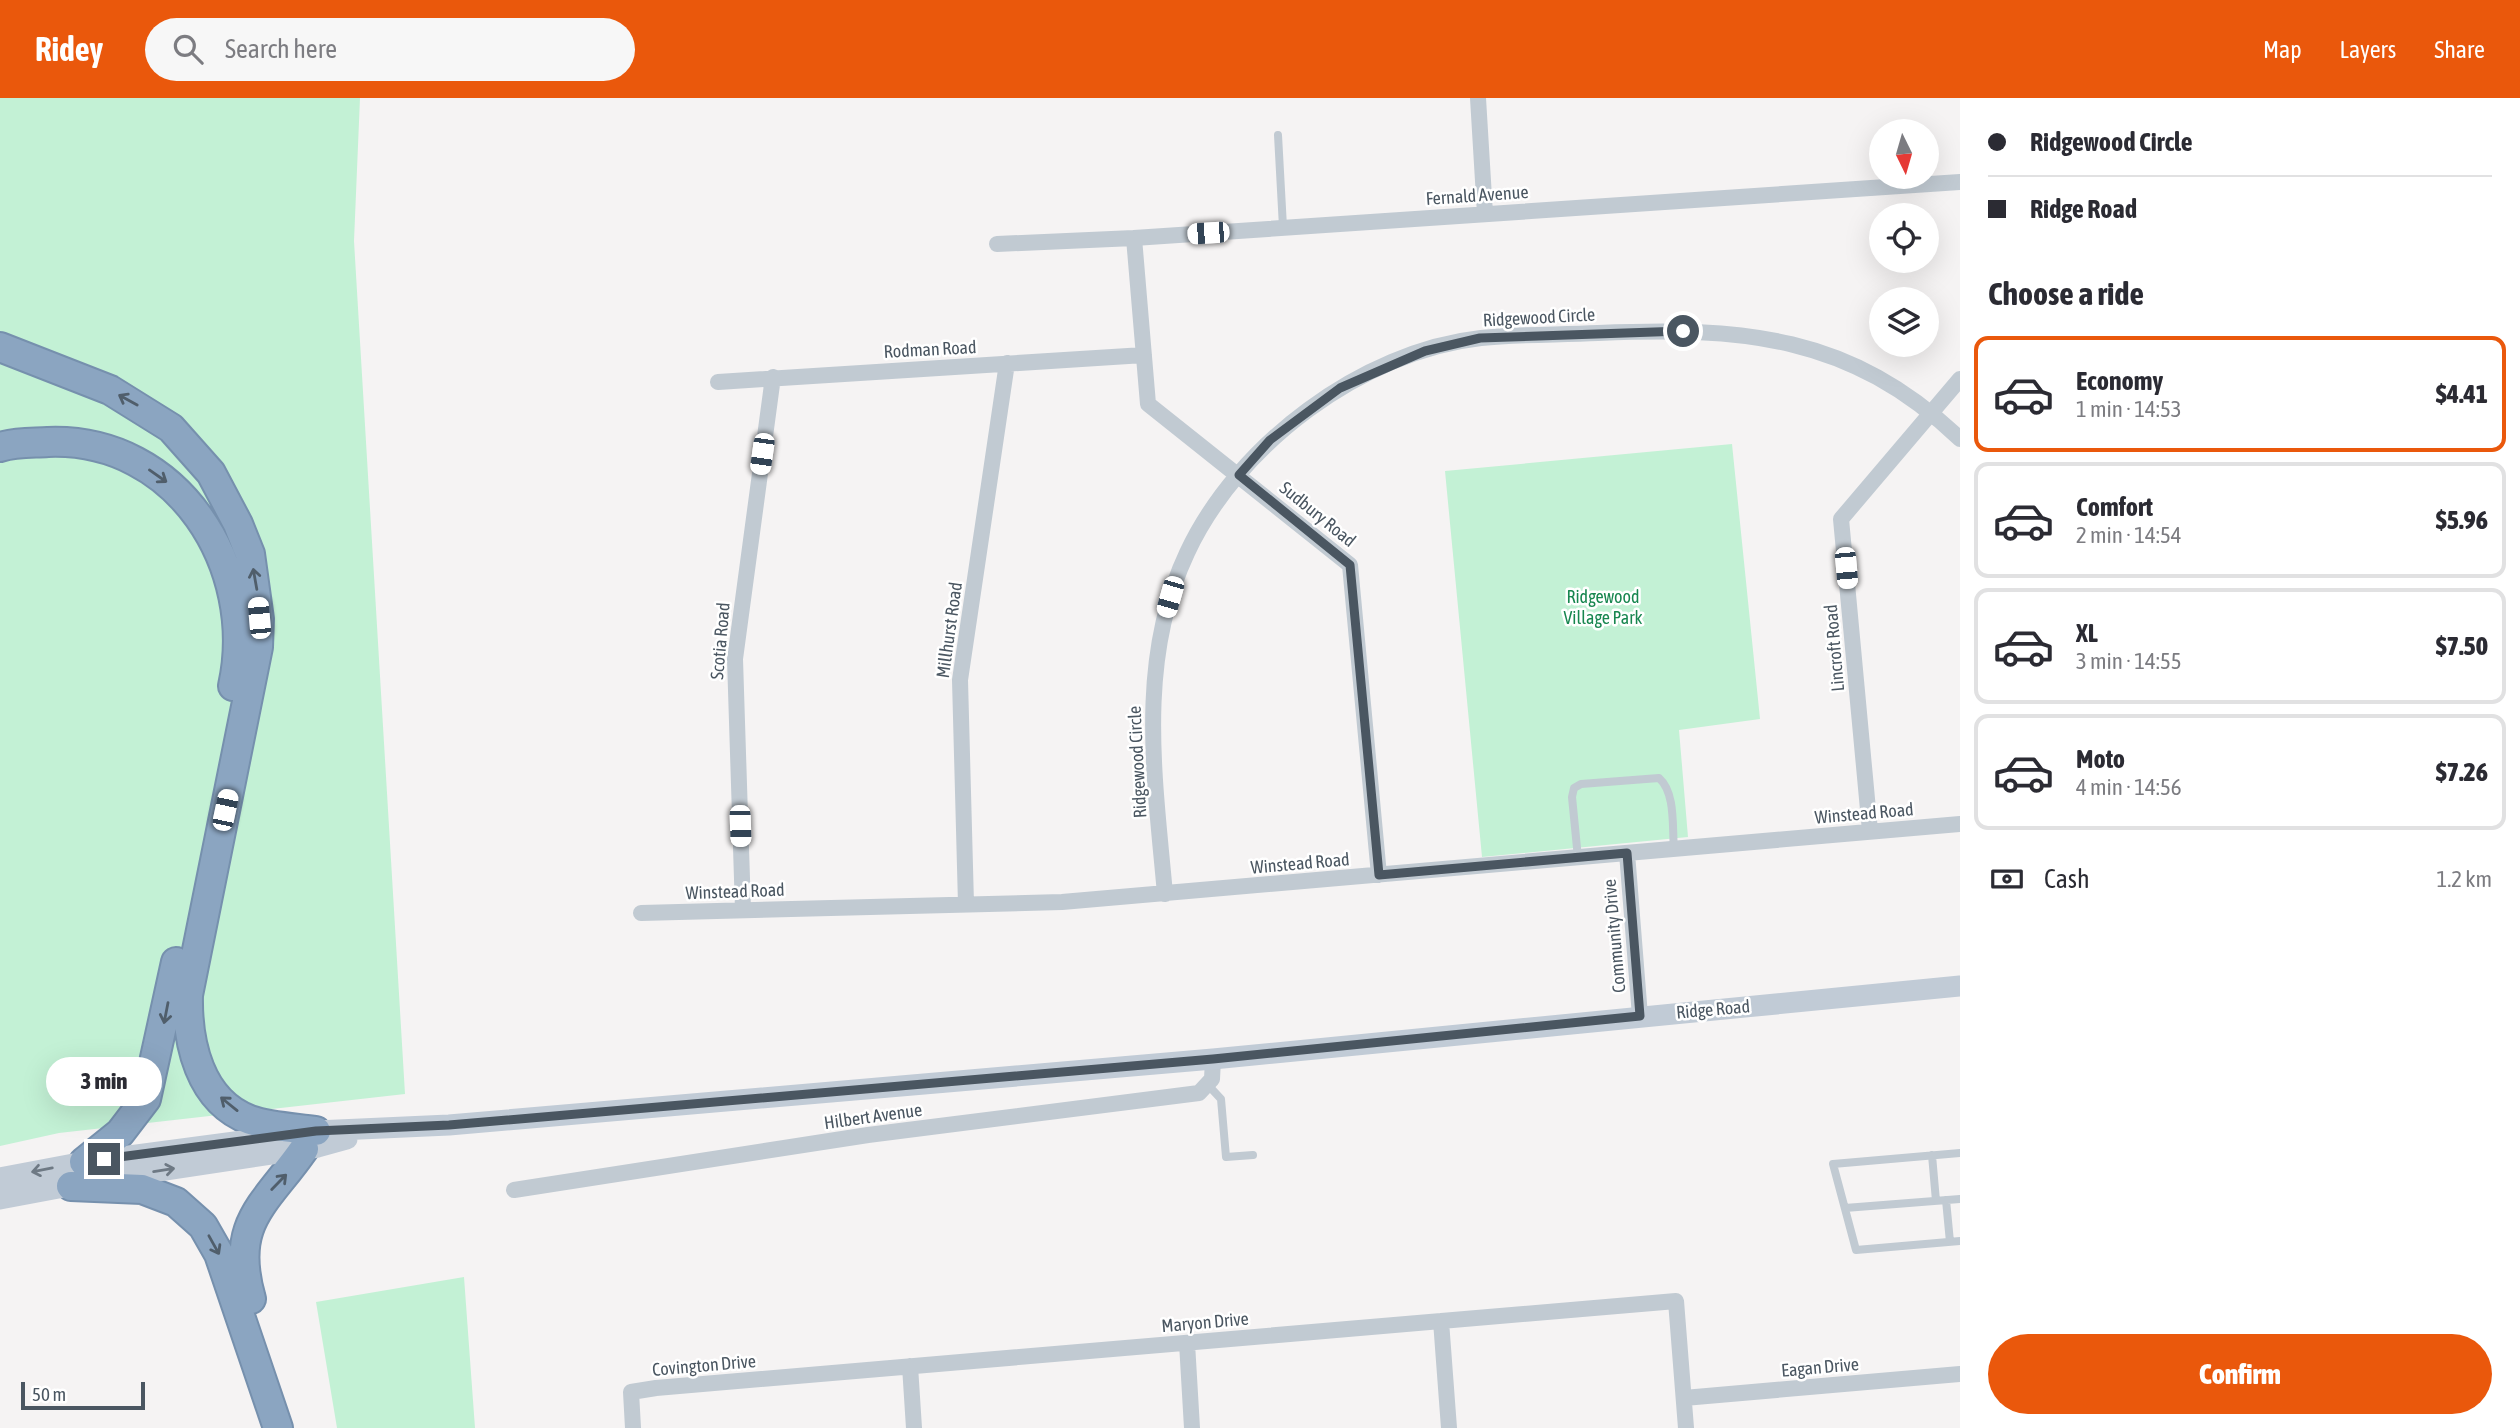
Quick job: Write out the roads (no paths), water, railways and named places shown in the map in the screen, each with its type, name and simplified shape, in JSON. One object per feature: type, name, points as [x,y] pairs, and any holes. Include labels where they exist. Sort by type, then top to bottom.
[{"type":"highway","points":[[0,347],[110,390],[171,428],[211,472],[238,524],[256,582],[258,647],[188,995],[187,1030],[194,1058],[203,1075],[226,1104],[250,1119],[310,1140],[254,1213],[244,1240],[243,1271],[292,1428]]},
{"type":"highway","points":[[0,447],[69,442],[113,452],[145,467],[176,489],[203,521],[218,546],[237,605],[237,667],[146,1099],[120,1133],[77,1174]]},
{"type":"highway","points":[[77,1174],[142,1189],[176,1202],[203,1226],[219,1254],[278,1428]]},
{"type":"street","points":[[1478,98],[1485,214]]},
{"type":"street","name":"Fernald Avenue","points":[[997,244],[1134,238],[1960,182]]},
{"type":"street","name":"Sudbury Road","points":[[1134,238],[1147,404],[1350,565],[1379,875]]},
{"type":"street","name":"Ridgewood Circle","points":[[1165,894],[1152,741],[1156,660],[1165,616],[1187,552],[1239,475],[1270,440],[1340,388],[1425,351],[1480,338],[1663,330],[1743,333],[1805,347],[1884,380],[1932,412],[1960,439]]},
{"type":"street","name":"Rodman Road","points":[[718,382],[1144,355]]},
{"type":"street","name":"Millhurst Road","points":[[966,904],[960,680],[1007,363]]},
{"type":"street","name":"Scotia Road","points":[[743,910],[735,659],[773,377]]},
{"type":"street","name":"Lincroft Road","points":[[1870,831],[1841,519],[1960,379]]},
{"type":"street","name":"Winstead Road","points":[[641,913],[1062,902],[1960,824]]},
{"type":"street","name":"Community Drive","points":[[1627,853],[1640,1016]]},
{"type":"street","name":"Ridge Road","points":[[0,1178],[77,1174],[379,1129],[1213,1059],[1960,986]]},
{"type":"street","points":[[1208,1084],[1212,1079],[1213,1059]]},
{"type":"street","name":"Hilbert Avenue","points":[[514,1190],[868,1135],[1199,1093],[1208,1084]]},
{"type":"street","name":"Ridge Road","points":[[0,1199],[77,1174]]},
{"type":"street","name":"Maryon Drive","points":[[776,1377],[1676,1301],[1684,1398]]},
{"type":"street","points":[[1441,1321],[1449,1428]]},
{"type":"street","points":[[1187,1343],[1192,1428]]},
{"type":"street","points":[[910,1366],[914,1428]]},
{"type":"street","name":"Eagan Drive","points":[[1684,1398],[1960,1374]]},
{"type":"street","name":"Covington Drive","points":[[633,1428],[631,1392],[776,1377]]},
{"type":"street","points":[[1684,1398],[1686,1428]]},
{"type":"lane","points":[[1278,135],[1283,228]]},
{"type":"lane","points":[[1578,858],[1574,788],[1581,783],[1658,778],[1665,784],[1674,849]]},
{"type":"lane","points":[[1208,1084],[1221,1099],[1226,1157],[1253,1155]]},
{"type":"lane","points":[[1960,1153],[1833,1164],[1856,1250],[1960,1241]]},
{"type":"lane","points":[[1932,1155],[1950,1242]]},
{"type":"lane","points":[[1844,1208],[1960,1199]]},
{"type":"park label","name":"Ridgewood Village Park","points":[[1603,606]]}]
